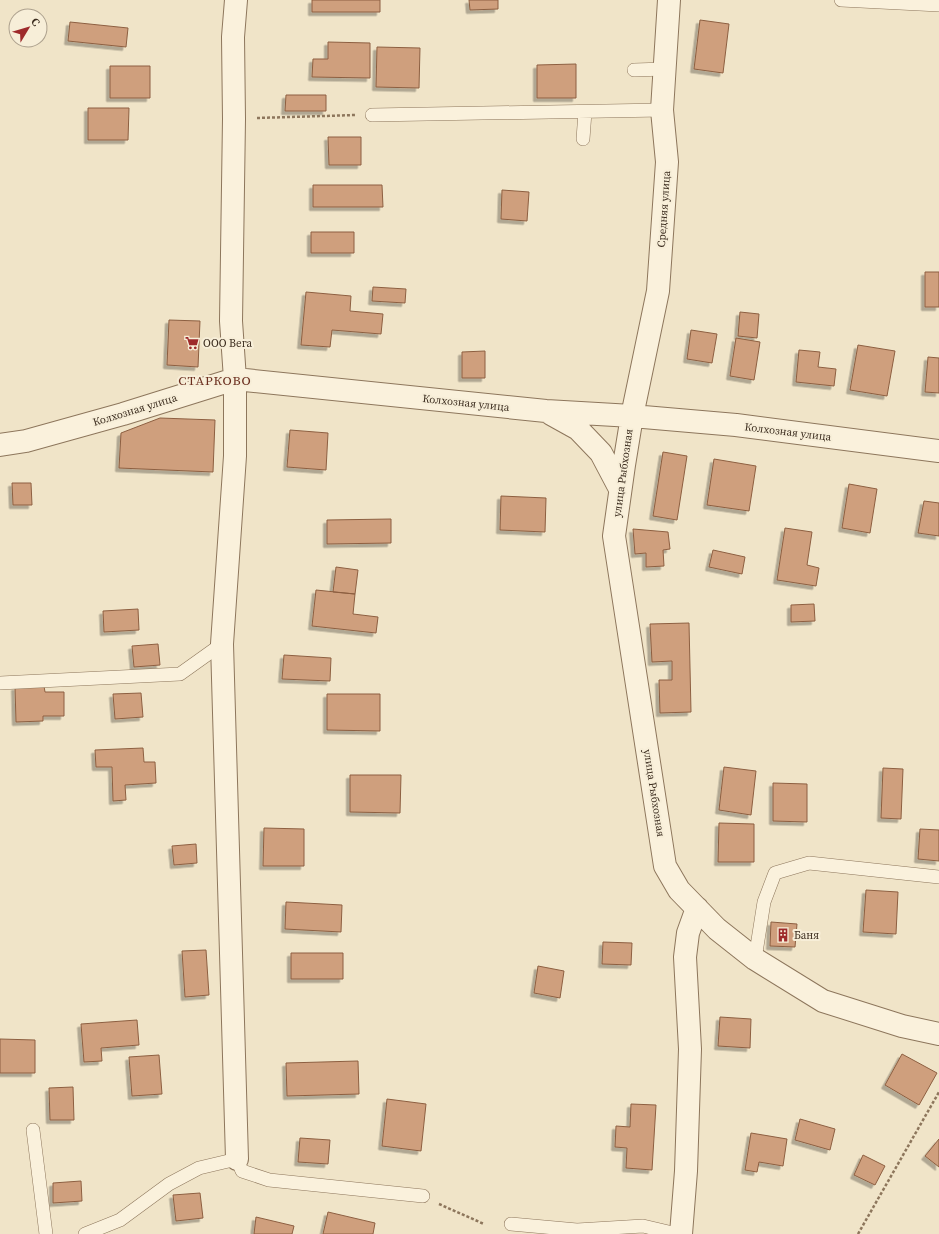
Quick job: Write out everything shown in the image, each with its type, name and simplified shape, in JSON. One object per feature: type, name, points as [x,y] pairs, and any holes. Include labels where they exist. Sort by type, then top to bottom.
[{"type":"street","points":[[236,0],[233,37],[234,119],[231,321],[235,379],[236,456],[222,644],[237,1159]]},
{"type":"street","name":"Средняя улица","points":[[632,416],[658,291],[667,162],[662,110],[669,0]]},
{"type":"street","name":"Колхозная улица","points":[[0,445],[26,441],[116,416],[235,379],[546,411],[632,416],[736,425],[939,451]]},
{"type":"street","points":[[546,411],[578,429],[601,453],[620,489]]},
{"type":"street","name":"улица Рыбхозная","points":[[632,416],[614,536],[665,866],[679,890],[717,929],[755,959],[823,1001],[902,1026],[939,1034]]},
{"type":"street","points":[[681,1234],[686,1171],[690,1049],[685,957],[688,933],[697,908]]},
{"type":"lane","points":[[841,0],[939,5]]},
{"type":"lane","points":[[634,70],[665,69]]},
{"type":"lane","points":[[372,115],[662,110]]},
{"type":"lane","points":[[583,139],[585,112]]},
{"type":"lane","points":[[0,683],[180,674],[222,644]]},
{"type":"lane","points":[[755,959],[764,902],[775,873],[809,863],[939,877]]},
{"type":"lane","points":[[32,1130],[46,1234]]},
{"type":"lane","points":[[85,1234],[120,1220],[169,1184],[199,1168],[237,1159],[242,1171],[269,1180],[423,1196]]},
{"type":"lane","points":[[511,1224],[576,1230],[643,1226],[677,1234]]},
{"type":"path","points":[[234,119],[372,115]]},
{"type":"path","points":[[858,1234],[939,1092]]},
{"type":"path","points":[[423,1196],[484,1224]]},
{"type":"building","points":[[312,0],[380,0],[380,12],[312,12]]},
{"type":"building","points":[[469,0],[498,0],[498,9],[470,10]]},
{"type":"building","points":[[700,20],[729,24],[723,73],[694,69]]},
{"type":"building","points":[[70,22],[128,28],[126,47],[68,41]]},
{"type":"building","points":[[328,42],[370,43],[370,78],[312,77],[313,59],[328,59]]},
{"type":"building","points":[[377,47],[420,48],[419,88],[376,87]]},
{"type":"building","points":[[576,64],[576,98],[537,98],[537,65]]},
{"type":"building","points":[[110,66],[150,66],[150,98],[110,98]]},
{"type":"building","points":[[286,95],[326,95],[326,111],[285,111]]},
{"type":"building","points":[[88,108],[129,108],[128,140],[88,140]]},
{"type":"building","points":[[328,137],[361,137],[361,165],[329,165]]},
{"type":"building","points":[[313,185],[382,185],[383,207],[313,207]]},
{"type":"building","points":[[502,190],[529,192],[527,221],[501,219]]},
{"type":"building","points":[[311,232],[354,232],[354,253],[311,253]]},
{"type":"building","points":[[925,272],[939,272],[939,307],[925,307]]},
{"type":"building","points":[[373,287],[406,289],[405,303],[372,301]]},
{"type":"building","points":[[306,292],[351,296],[350,311],[383,314],[381,334],[332,330],[330,347],[301,345]]},
{"type":"building","points":[[740,312],[759,314],[757,338],[738,336]]},
{"type":"building","points":[[169,320],[200,321],[198,367],[167,365]]},
{"type":"building","points":[[691,330],[717,334],[712,363],[687,359]]},
{"type":"building","points":[[736,338],[760,342],[754,380],[730,376]]},
{"type":"building","points":[[858,345],[895,351],[887,396],[850,390]]},
{"type":"building","points":[[799,350],[820,352],[818,367],[836,369],[834,386],[796,382]]},
{"type":"building","points":[[485,351],[485,378],[462,378],[462,352]]},
{"type":"building","points":[[928,357],[939,358],[939,393],[925,392]]},
{"type":"building","points":[[160,418],[215,420],[213,472],[119,468],[121,433]]},
{"type":"building","points":[[290,430],[328,433],[326,470],[287,467]]},
{"type":"building","points":[[663,452],[687,456],[677,520],[653,516]]},
{"type":"building","points":[[714,459],[756,466],[749,511],[707,505]]},
{"type":"building","points":[[12,483],[31,483],[32,505],[13,505]]},
{"type":"building","points":[[849,484],[877,489],[870,533],[842,528]]},
{"type":"building","points":[[501,496],[546,498],[545,532],[500,530]]},
{"type":"building","points":[[924,501],[939,503],[939,536],[918,533]]},
{"type":"building","points":[[391,519],[391,543],[327,544],[327,520]]},
{"type":"building","points":[[785,528],[812,532],[807,565],[819,568],[816,586],[777,580]]},
{"type":"building","points":[[633,529],[668,532],[670,549],[663,550],[664,566],[646,567],[646,553],[635,554]]},
{"type":"building","points":[[713,550],[745,557],[742,574],[709,567]]},
{"type":"building","points":[[336,567],[358,570],[355,594],[333,592]]},
{"type":"building","points":[[316,590],[355,594],[353,614],[378,617],[376,633],[312,626]]},
{"type":"building","points":[[814,604],[815,621],[791,622],[791,605]]},
{"type":"building","points":[[138,609],[139,630],[104,632],[103,611]]},
{"type":"building","points":[[689,623],[691,712],[660,713],[659,680],[672,680],[672,661],[652,662],[650,624]]},
{"type":"building","points":[[158,644],[160,665],[134,667],[132,646]]},
{"type":"building","points":[[284,655],[331,658],[330,681],[282,679]]},
{"type":"building","points":[[44,686],[45,692],[64,692],[64,716],[43,716],[43,721],[16,722],[15,687]]},
{"type":"building","points":[[141,693],[143,717],[115,719],[113,694]]},
{"type":"building","points":[[327,694],[380,694],[380,731],[327,730]]},
{"type":"building","points":[[143,748],[144,762],[155,762],[156,783],[125,785],[126,800],[113,801],[112,767],[96,767],[95,750]]},
{"type":"building","points":[[724,767],[756,771],[751,815],[719,810]]},
{"type":"building","points":[[883,768],[903,769],[901,819],[881,818]]},
{"type":"building","points":[[350,775],[401,775],[400,813],[350,812]]},
{"type":"building","points":[[773,783],[807,784],[807,822],[773,821]]},
{"type":"building","points":[[719,823],[754,824],[754,862],[718,862]]},
{"type":"building","points":[[264,828],[304,829],[304,866],[263,866]]},
{"type":"building","points":[[920,829],[939,830],[939,861],[918,859]]},
{"type":"building","points":[[196,844],[197,863],[174,865],[172,846]]},
{"type":"building","points":[[866,890],[898,892],[896,934],[863,932]]},
{"type":"building","points":[[286,902],[342,905],[341,932],[285,929]]},
{"type":"building","name":"Баня","points":[[771,922],[797,924],[795,947],[770,946]]},
{"type":"building","points":[[603,942],[632,943],[631,965],[602,964]]},
{"type":"building","points":[[206,950],[209,995],[185,997],[182,951]]},
{"type":"building","points":[[291,953],[343,953],[343,979],[291,979]]},
{"type":"building","points":[[538,966],[564,971],[560,998],[534,993]]},
{"type":"building","points":[[720,1017],[751,1019],[750,1048],[718,1046]]},
{"type":"building","points":[[137,1020],[139,1045],[101,1048],[102,1061],[84,1062],[81,1024]]},
{"type":"building","points":[[0,1039],[35,1040],[35,1073],[0,1073]]},
{"type":"building","points":[[902,1054],[937,1073],[919,1105],[885,1085]]},
{"type":"building","points":[[159,1055],[162,1094],[132,1096],[129,1057]]},
{"type":"building","points":[[358,1061],[359,1094],[287,1096],[286,1063]]},
{"type":"building","points":[[73,1087],[74,1120],[50,1120],[49,1088]]},
{"type":"building","points":[[387,1099],[426,1104],[421,1151],[382,1146]]},
{"type":"building","points":[[631,1104],[656,1105],[652,1170],[626,1168],[627,1148],[615,1147],[616,1126],[630,1127]]},
{"type":"building","points":[[800,1119],[835,1129],[830,1150],[795,1140]]},
{"type":"building","points":[[751,1133],[787,1139],[783,1166],[759,1162],[757,1172],[745,1170]]},
{"type":"building","points":[[300,1138],[330,1140],[328,1164],[298,1162]]},
{"type":"building","points":[[939,1139],[939,1167],[925,1156]]},
{"type":"building","points":[[863,1155],[885,1166],[875,1185],[854,1175]]},
{"type":"building","points":[[81,1181],[82,1201],[53,1203],[53,1183]]},
{"type":"building","points":[[200,1193],[203,1218],[176,1221],[173,1195]]},
{"type":"building","points":[[328,1212],[375,1223],[373,1234],[323,1234]]},
{"type":"building","points":[[256,1217],[294,1226],[292,1234],[254,1234]]},
{"type":"place","name":"ООО Вега","points":[[192,343]]},
{"type":"place","name":"Баня","points":[[783,935]]},
{"type":"district","name":"СТАРКОВО","points":[[215,380]]}]
